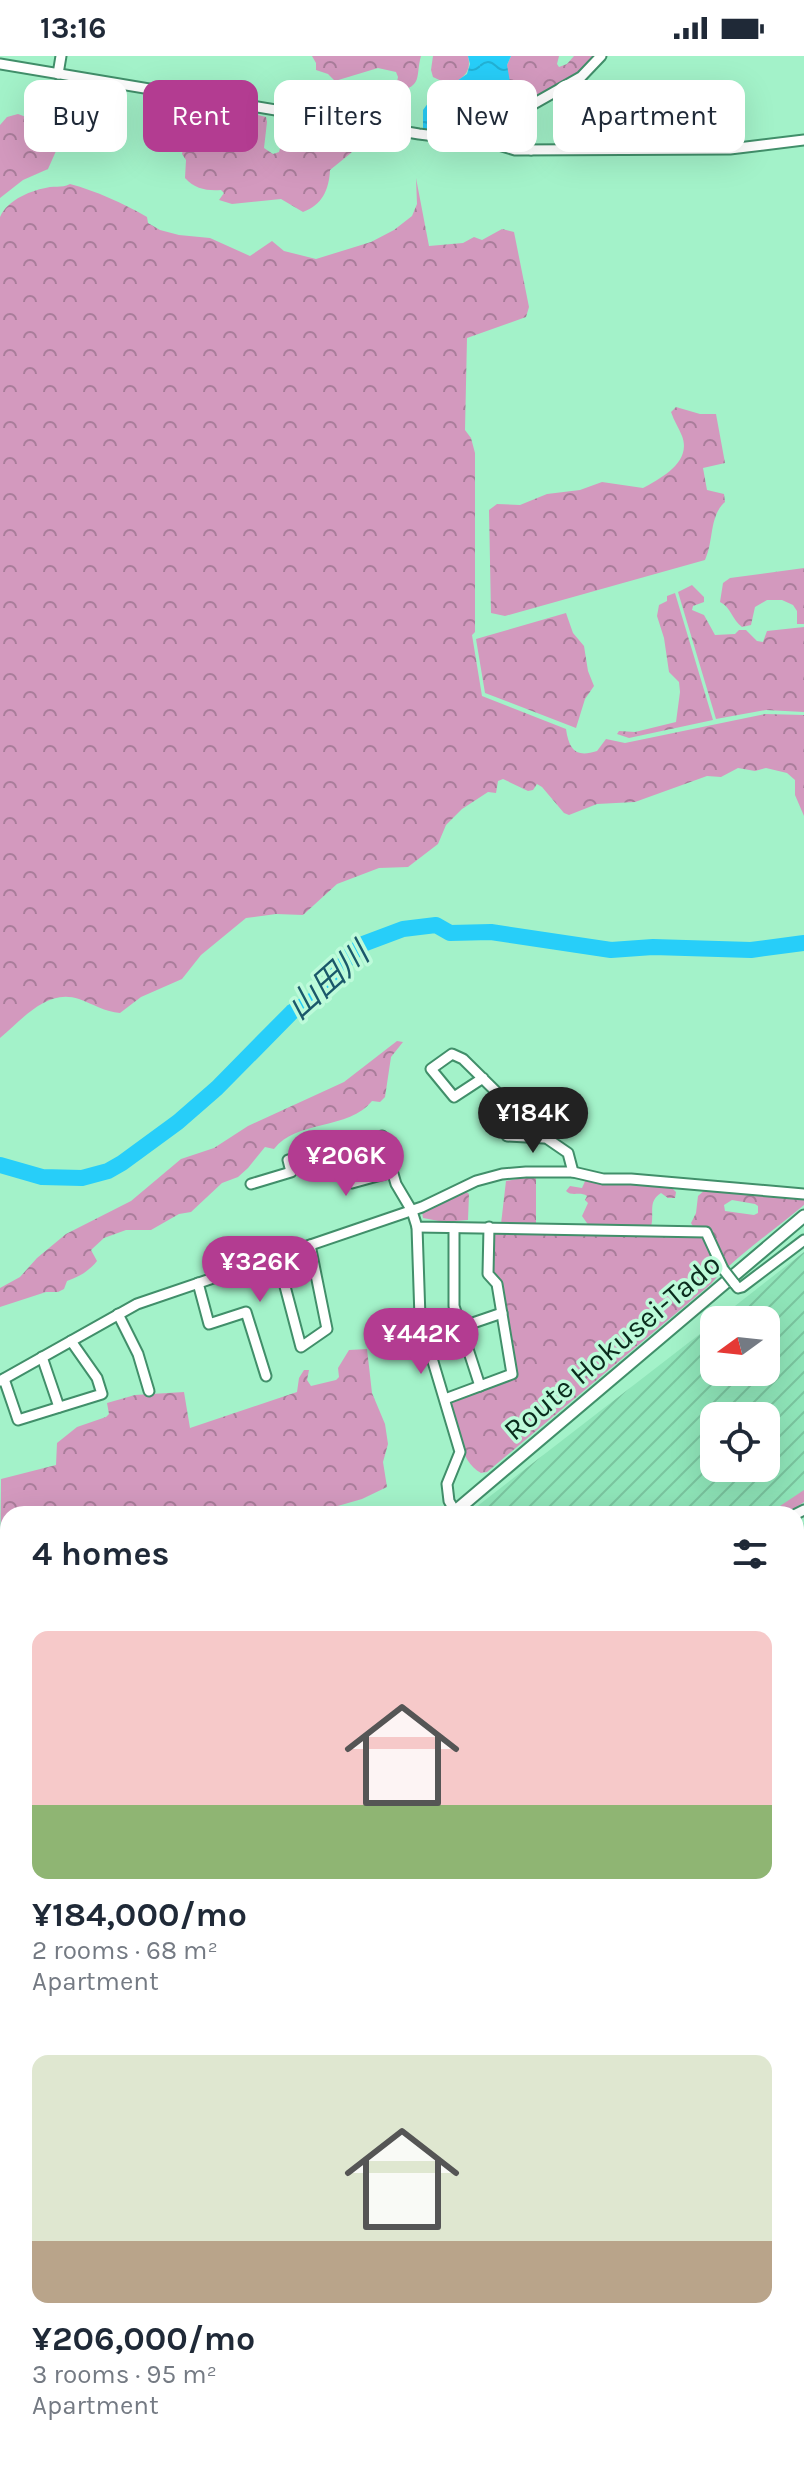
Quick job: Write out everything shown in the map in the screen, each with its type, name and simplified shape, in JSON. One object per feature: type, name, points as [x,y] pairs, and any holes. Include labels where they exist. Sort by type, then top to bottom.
[{"type":"main road","name":"Route Hokusei-Tado","points":[[462,1506],[804,1216]]},
{"type":"street","points":[[58,74],[61,56]]},
{"type":"street","points":[[537,102],[581,77],[601,56]]},
{"type":"street","points":[[0,64],[427,135]]},
{"type":"street","points":[[537,150],[730,149],[804,140]]},
{"type":"street","points":[[483,1078],[454,1097],[431,1069],[452,1054],[463,1059],[483,1078],[546,1138],[568,1153],[573,1172]]},
{"type":"street","points":[[251,1184],[291,1172],[288,1160],[382,1136],[392,1172],[417,1227],[418,1309],[460,1452],[447,1484],[451,1506]]},
{"type":"street","points":[[507,1136],[546,1138]]},
{"type":"street","points":[[339,1148],[352,1183],[392,1172]]},
{"type":"street","points":[[71,1341],[97,1378],[102,1394],[18,1420],[2,1380],[118,1314],[137,1304],[412,1211],[476,1181],[502,1174],[573,1172],[608,1179],[804,1194]]},
{"type":"street","points":[[417,1227],[706,1232],[723,1269],[738,1288],[804,1240]]},
{"type":"street","points":[[445,1399],[512,1374],[497,1284],[488,1274],[489,1227]]},
{"type":"street","points":[[454,1228],[454,1306],[480,1386]]},
{"type":"street","points":[[277,1256],[301,1347],[327,1329],[310,1245]]},
{"type":"street","points":[[198,1283],[209,1324],[246,1312],[266,1376]]},
{"type":"street","points":[[426,1339],[502,1313]]},
{"type":"street","points":[[118,1314],[138,1354],[149,1391]]},
{"type":"street","points":[[42,1357],[59,1407]]},
{"type":"street","points":[[0,2074],[0,2083]]},
{"type":"shaded area","points":[[804,1252],[804,1495],[787,1506],[477,1506],[700,1334],[700,1386],[780,1386],[780,1306],[735,1306]]},
{"type":"green space","points":[[312,56],[421,56],[418,75],[411,86],[411,80],[397,80],[396,72],[378,68],[334,80],[316,70]]},
{"type":"green space","points":[[433,56],[468,56],[467,70],[458,80],[439,80],[433,77]]},
{"type":"green space","points":[[511,56],[559,56],[559,67],[574,56],[594,56],[574,76],[567,80],[553,80],[553,87],[537,96],[537,80],[508,80],[507,65]]},
{"type":"green space","points":[[18,114],[24,116],[24,152],[56,152],[48,169],[23,180],[0,198],[0,125],[7,117]]},
{"type":"green space","points":[[258,115],[266,117],[264,148],[273,154],[352,152],[330,170],[323,196],[303,212],[281,199],[232,204],[219,200],[224,193],[221,190],[193,185],[185,178],[186,160],[182,154],[258,152]]},
{"type":"green space","points":[[416,178],[429,246],[463,243],[474,237],[482,240],[502,229],[514,232],[529,307],[526,317],[467,338],[465,430],[475,453],[475,632],[472,635],[482,696],[566,729],[569,742],[579,753],[597,751],[606,739],[625,743],[765,714],[804,715],[804,816],[795,795],[795,780],[787,773],[766,768],[755,771],[738,768],[721,777],[707,776],[635,802],[597,804],[569,815],[537,784],[528,791],[503,779],[498,781],[496,793],[488,792],[462,809],[446,825],[438,844],[408,867],[379,868],[337,884],[303,915],[276,914],[246,918],[201,955],[182,979],[141,997],[120,1013],[79,999],[56,998],[36,1007],[0,1038],[0,217],[21,196],[43,188],[70,184],[128,207],[147,217],[148,223],[160,230],[210,238],[250,256],[272,241],[284,251],[316,259],[371,242],[412,216],[417,204]]},
{"type":"green space","points":[[676,407],[700,414],[716,414],[725,463],[703,468],[707,490],[724,494],[725,502],[716,514],[705,560],[505,616],[491,613],[489,510],[497,504],[520,505],[547,494],[580,490],[602,482],[643,488],[673,468],[683,454],[682,436],[671,412]]},
{"type":"green space","points":[[804,568],[804,624],[797,624],[797,611],[793,605],[782,600],[767,600],[755,607],[751,625],[742,627],[720,602],[723,583],[730,578]]},
{"type":"green space","points":[[692,585],[704,597],[704,602],[693,606],[692,610],[704,615],[715,635],[746,630],[757,641],[763,642],[767,631],[804,627],[804,712],[766,710],[716,719],[678,592]]},
{"type":"green space","points":[[675,593],[713,720],[629,738],[617,734],[619,731],[635,732],[676,722],[679,682],[669,672],[657,616],[659,605]]},
{"type":"green space","points":[[566,613],[573,633],[584,646],[594,686],[585,699],[576,728],[485,693],[476,639]]},
{"type":"green space","points":[[397,1041],[403,1042],[391,1057],[385,1097],[380,1102],[372,1101],[350,1117],[295,1133],[274,1149],[265,1147],[238,1177],[222,1183],[191,1212],[179,1214],[151,1230],[126,1230],[104,1238],[91,1250],[97,1261],[84,1273],[67,1281],[64,1289],[0,1307],[0,1288],[20,1277],[66,1234],[131,1201],[181,1159],[214,1148],[248,1126],[344,1082]]},
{"type":"green space","points":[[536,1177],[536,1223],[501,1224],[506,1181]]},
{"type":"green space","points":[[586,1179],[671,1187],[676,1192],[675,1198],[661,1193],[657,1196],[653,1204],[651,1227],[589,1226],[582,1216],[588,1203],[585,1200],[587,1196],[566,1191],[570,1186],[582,1188]]},
{"type":"green space","points":[[706,1189],[804,1199],[804,1205],[729,1266],[725,1266],[711,1235],[694,1228],[691,1223],[698,1196]],"holes":[[[732,1200],[755,1204],[758,1213],[754,1215],[725,1211],[724,1205]]]},
{"type":"green space","points":[[464,1190],[469,1194],[468,1220],[444,1222],[423,1218],[422,1212]]},
{"type":"green space","points":[[492,1229],[703,1235],[721,1272],[711,1284],[487,1472],[481,1473],[463,1452],[450,1403],[451,1399],[515,1375],[491,1272]]},
{"type":"green space","points":[[367,1349],[372,1393],[385,1424],[388,1444],[383,1462],[387,1487],[362,1499],[338,1506],[1,1506],[1,1479],[56,1465],[57,1443],[77,1427],[106,1417],[109,1414],[107,1403],[135,1395],[184,1392],[190,1428],[297,1392],[304,1370],[309,1370],[307,1380],[311,1386],[336,1380],[339,1377],[338,1368],[349,1350]]},
{"type":"green space","points":[[804,1490],[804,1502],[798,1506],[780,1506]]},
{"type":"water","points":[[468,56],[511,56],[507,65],[510,80],[458,80],[467,74],[470,64]]},
{"type":"water","points":[[427,104],[427,129],[423,130],[423,110]]},
{"type":"waterway","name":"山田川","points":[[0,1165],[42,1177],[82,1178],[108,1171],[122,1163],[178,1122],[217,1088],[292,1012],[315,999],[329,986],[349,956],[363,944],[403,929],[436,925],[450,933],[491,932],[611,950],[653,947],[751,950],[804,943]]}]
